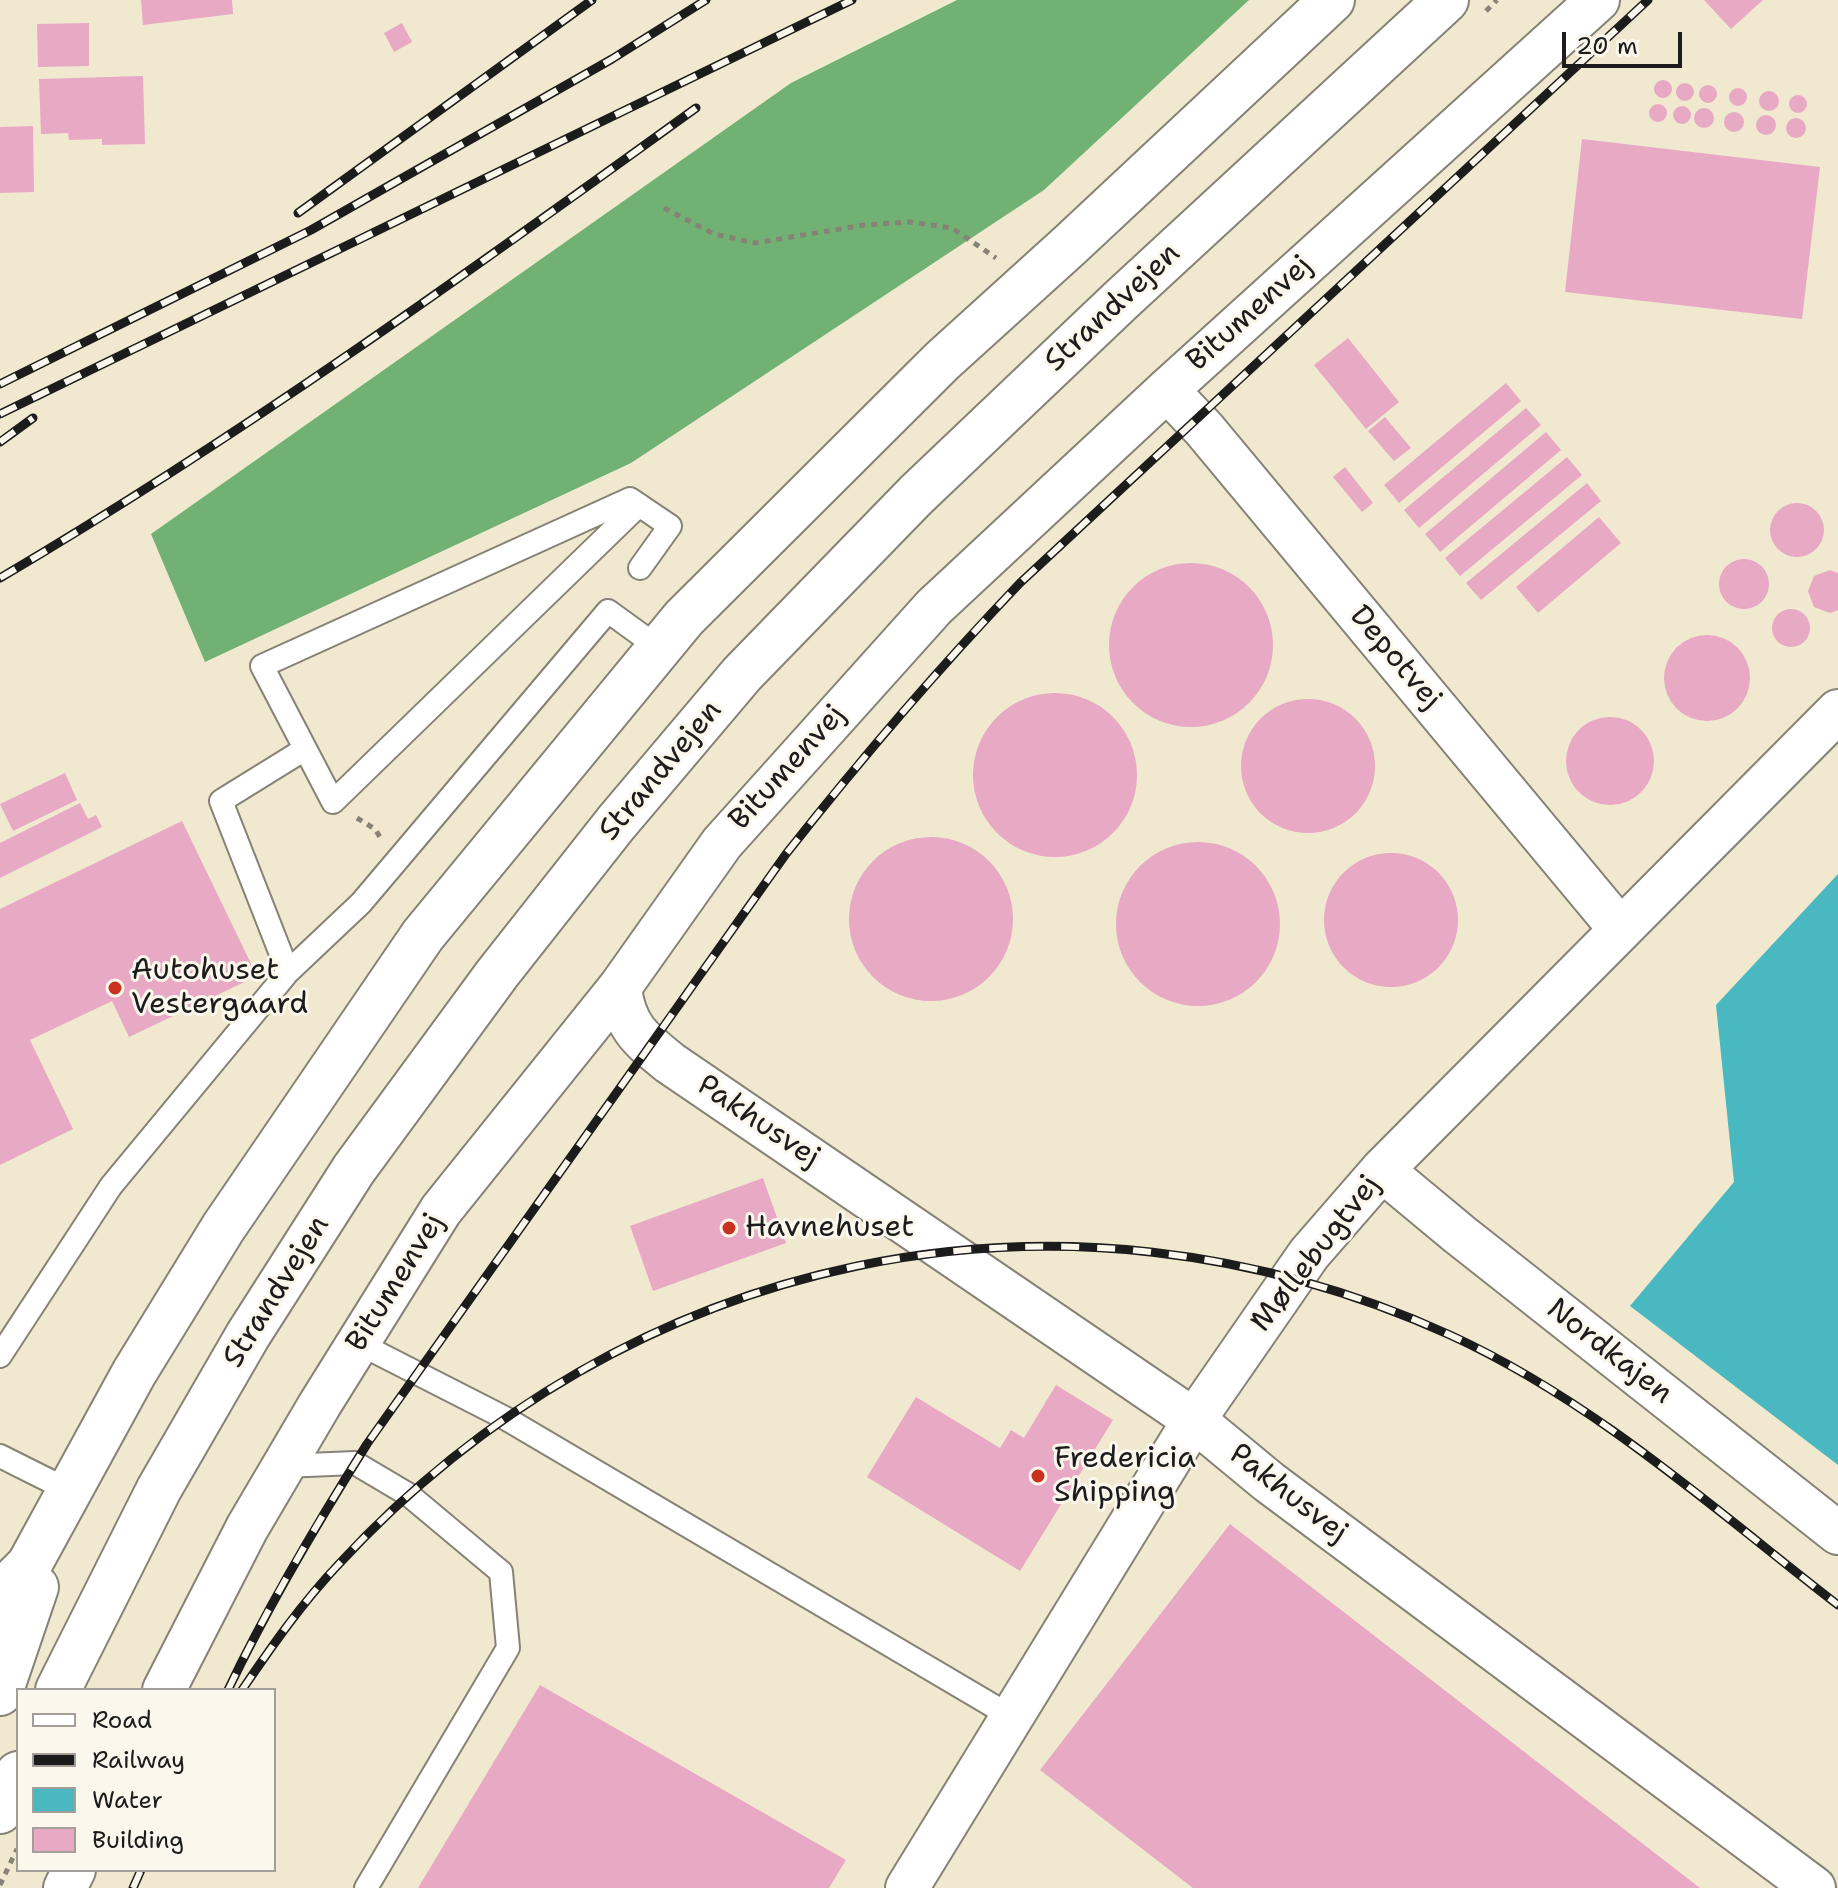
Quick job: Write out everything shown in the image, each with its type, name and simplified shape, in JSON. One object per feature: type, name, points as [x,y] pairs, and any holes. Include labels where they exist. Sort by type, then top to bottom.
[{"type":"street","points":[[0,1618],[13,1581],[223,1228],[423,935],[659,648],[684,618],[942,361],[1332,0]]},
{"type":"street","name":"Strandvejen","points":[[59,1688],[159,1489],[248,1335],[354,1169],[497,974],[616,823],[742,674],[916,495],[1121,300],[1446,0]]},
{"type":"street","name":"Bitumenvej","points":[[165,1688],[247,1528],[441,1210],[620,987],[722,843],[934,607],[1167,390],[1598,0]]},
{"type":"street","name":"Depotvej","points":[[1167,390],[1204,429],[1620,929]]},
{"type":"street","name":"Møllebugtvej","points":[[907,1888],[1194,1420],[1309,1254],[1382,1170],[1838,711]]},
{"type":"street","name":"Pakhusvej","points":[[620,987],[622,1011],[634,1031],[670,1063],[1194,1420],[1770,1874],[1814,1888]]},
{"type":"street","name":"Nordkajen","points":[[1382,1170],[1838,1533]]},
{"type":"street","points":[[0,1693],[68,1490]]},
{"type":"street","points":[[0,1811],[16,1778]]},
{"type":"lane","points":[[639,505],[333,802],[262,666],[630,499],[639,505],[670,526],[640,568]]},
{"type":"lane","points":[[0,1356],[111,1186],[288,972],[361,903],[608,611],[659,648]]},
{"type":"lane","points":[[288,972],[221,801],[305,749]]},
{"type":"lane","points":[[358,1343],[505,1418],[1012,1717]]},
{"type":"lane","points":[[0,1456],[68,1490]]},
{"type":"lane","points":[[284,1466],[355,1463],[409,1495],[501,1572],[508,1648],[366,1888]]},
{"type":"path","points":[[664,208],[714,234],[755,243],[864,225],[910,222],[952,228],[1029,282]]},
{"type":"path","points":[[333,802],[375,829],[397,861]]},
{"type":"path","points":[[0,1885],[16,1851]]},
{"type":"green space","points":[[957,0],[1249,0],[1044,190],[631,463],[205,662],[151,534],[791,83]]},
{"type":"water","points":[[1838,874],[1838,1465],[1630,1306],[1734,1182],[1716,1005]]},
{"type":"building","points":[[141,0],[232,0],[233,14],[143,25]]},
{"type":"building","points":[[1704,0],[1763,0],[1731,29]]},
{"type":"building","points":[[89,23],[89,66],[38,67],[37,24]]},
{"type":"building","points":[[402,23],[412,42],[394,52],[384,33]]},
{"type":"building","points":[[143,76],[145,144],[102,145],[102,139],[69,140],[68,133],[41,134],[39,79]]},
{"type":"building","points":[[1659,80],[1667,80],[1672,89],[1670,96],[1659,98],[1654,93],[1654,85]]},
{"type":"building","points":[[1681,83],[1689,83],[1694,92],[1692,99],[1681,101],[1676,96],[1676,88]]},
{"type":"building","points":[[1704,85],[1712,85],[1717,94],[1715,101],[1704,103],[1699,98],[1699,90]]},
{"type":"building","points":[[1734,88],[1742,88],[1747,97],[1745,104],[1734,106],[1729,101],[1729,93]]},
{"type":"building","points":[[1769,91],[1776,94],[1779,101],[1776,108],[1769,111],[1762,108],[1759,101],[1762,94]]},
{"type":"building","points":[[1794,95],[1802,95],[1807,104],[1805,111],[1794,113],[1789,108],[1789,100]]},
{"type":"building","points":[[1654,104],[1662,104],[1667,113],[1665,120],[1654,122],[1649,117],[1649,109]]},
{"type":"building","points":[[1678,106],[1686,106],[1691,115],[1689,122],[1678,124],[1673,119],[1673,111]]},
{"type":"building","points":[[1704,108],[1711,111],[1714,118],[1711,125],[1704,128],[1697,125],[1694,118],[1697,111]]},
{"type":"building","points":[[1734,112],[1741,115],[1744,122],[1741,129],[1734,132],[1727,129],[1724,122],[1727,115]]},
{"type":"building","points":[[1766,115],[1773,118],[1776,125],[1773,132],[1766,135],[1759,132],[1756,125],[1759,118]]},
{"type":"building","points":[[1796,118],[1803,121],[1806,128],[1803,135],[1796,138],[1789,135],[1786,128],[1789,121]]},
{"type":"building","points":[[33,126],[34,192],[0,193],[0,127]]},
{"type":"building","points":[[1582,139],[1820,167],[1802,319],[1565,292]]},
{"type":"building","points":[[1348,338],[1399,402],[1366,429],[1314,365]]},
{"type":"building","points":[[1506,383],[1521,401],[1399,503],[1384,485]]},
{"type":"building","points":[[1526,408],[1541,425],[1419,528],[1404,510]]},
{"type":"building","points":[[1385,417],[1411,448],[1394,461],[1368,431]]},
{"type":"building","points":[[1546,432],[1561,450],[1440,552],[1425,534]]},
{"type":"building","points":[[1567,457],[1582,475],[1460,576],[1445,558]]},
{"type":"building","points":[[1345,467],[1373,503],[1362,512],[1333,477]]},
{"type":"building","points":[[1587,483],[1601,501],[1481,600],[1466,583]]},
{"type":"building","points":[[1797,503],[1816,511],[1824,530],[1816,549],[1797,557],[1778,549],[1770,530],[1778,511]]},
{"type":"building","points":[[1599,517],[1621,543],[1538,613],[1516,587]]},
{"type":"building","points":[[1744,559],[1762,566],[1769,584],[1762,602],[1744,609],[1726,602],[1719,584],[1726,566]]},
{"type":"building","points":[[1191,563],[1222,569],[1249,587],[1267,614],[1273,645],[1267,676],[1249,703],[1222,721],[1191,727],[1160,721],[1133,703],[1115,676],[1109,645],[1115,614],[1133,587],[1160,569]]},
{"type":"building","points":[[1830,570],[1838,573],[1838,610],[1830,613],[1814,607],[1808,591],[1814,576]]},
{"type":"building","points":[[1791,609],[1805,614],[1810,628],[1805,642],[1791,647],[1777,642],[1772,628],[1777,614]]},
{"type":"building","points":[[1707,635],[1723,639],[1737,648],[1746,662],[1750,678],[1746,694],[1737,708],[1723,717],[1707,721],[1691,717],[1677,708],[1668,694],[1664,678],[1668,662],[1677,648],[1691,639]]},
{"type":"building","points":[[1055,693],[1086,699],[1113,717],[1131,744],[1137,775],[1131,806],[1113,833],[1086,851],[1055,857],[1024,851],[997,833],[979,806],[973,775],[979,744],[997,717],[1024,699]]},
{"type":"building","points":[[1308,699],[1334,704],[1356,718],[1370,740],[1375,766],[1370,792],[1356,814],[1334,828],[1308,833],[1282,828],[1260,814],[1246,792],[1241,766],[1246,740],[1260,718],[1282,704]]},
{"type":"building","points":[[1610,717],[1627,721],[1641,730],[1650,744],[1654,761],[1650,778],[1641,792],[1627,801],[1610,805],[1593,801],[1579,792],[1570,778],[1566,761],[1570,744],[1579,730],[1593,721]]},
{"type":"building","points":[[65,773],[77,800],[13,831],[0,804]]},
{"type":"building","points":[[80,803],[88,819],[96,815],[102,827],[0,878],[0,843]]},
{"type":"building","name":"Autohuset Vestergaard","points":[[182,821],[257,976],[129,1037],[112,1001],[30,1040],[73,1129],[0,1165],[0,909]]},
{"type":"building","points":[[931,837],[962,843],[989,861],[1007,888],[1013,919],[1007,950],[989,977],[962,995],[931,1001],[900,995],[873,977],[855,950],[849,919],[855,888],[873,861],[900,843]]},
{"type":"building","points":[[1198,842],[1229,848],[1256,866],[1274,893],[1280,924],[1274,955],[1256,982],[1229,1000],[1198,1006],[1167,1000],[1140,982],[1122,955],[1116,924],[1122,893],[1140,866],[1167,848]]},
{"type":"building","points":[[1391,853],[1417,858],[1439,872],[1453,894],[1458,920],[1453,946],[1439,968],[1417,982],[1391,987],[1365,982],[1343,968],[1329,946],[1324,920],[1329,894],[1343,872],[1365,858]]},
{"type":"building","name":"Havnehuset","points":[[763,1178],[786,1243],[653,1291],[630,1226]]},
{"type":"building","points":[[1056,1385],[1113,1420],[1020,1571],[867,1477],[916,1397],[1000,1448],[1011,1430],[1024,1438]]},
{"type":"building","points":[[1230,1524],[1700,1888],[1193,1888],[1040,1770]]},
{"type":"building","points":[[540,1685],[846,1860],[829,1888],[418,1888]]},
{"type":"railway","points":[[298,213],[592,0]]},
{"type":"railway","points":[[0,384],[311,230],[612,59],[706,0]]},
{"type":"railway","points":[[0,414],[852,0]]},
{"type":"railway","points":[[229,1688],[294,1565],[367,1444],[786,854],[871,750],[1020,583],[1648,0]]},
{"type":"railway","points":[[0,578],[90,524],[266,410],[440,291],[696,108]]},
{"type":"railway","points":[[0,442],[33,418]]},
{"type":"railway","points":[[243,1688],[276,1641],[338,1565],[453,1458],[579,1372],[714,1308],[856,1266],[1003,1247],[1153,1252],[1302,1281],[1450,1335],[1503,1362],[1603,1424],[1838,1605]]},
{"type":"railway","points":[[133,1888],[140,1872]]},
{"type":"place","name":"Autohuset Vestergaard","points":[[115,988]]},
{"type":"place","name":"Havnehuset","points":[[729,1228]]},
{"type":"place","name":"Fredericia Shipping","points":[[1038,1476]]}]
